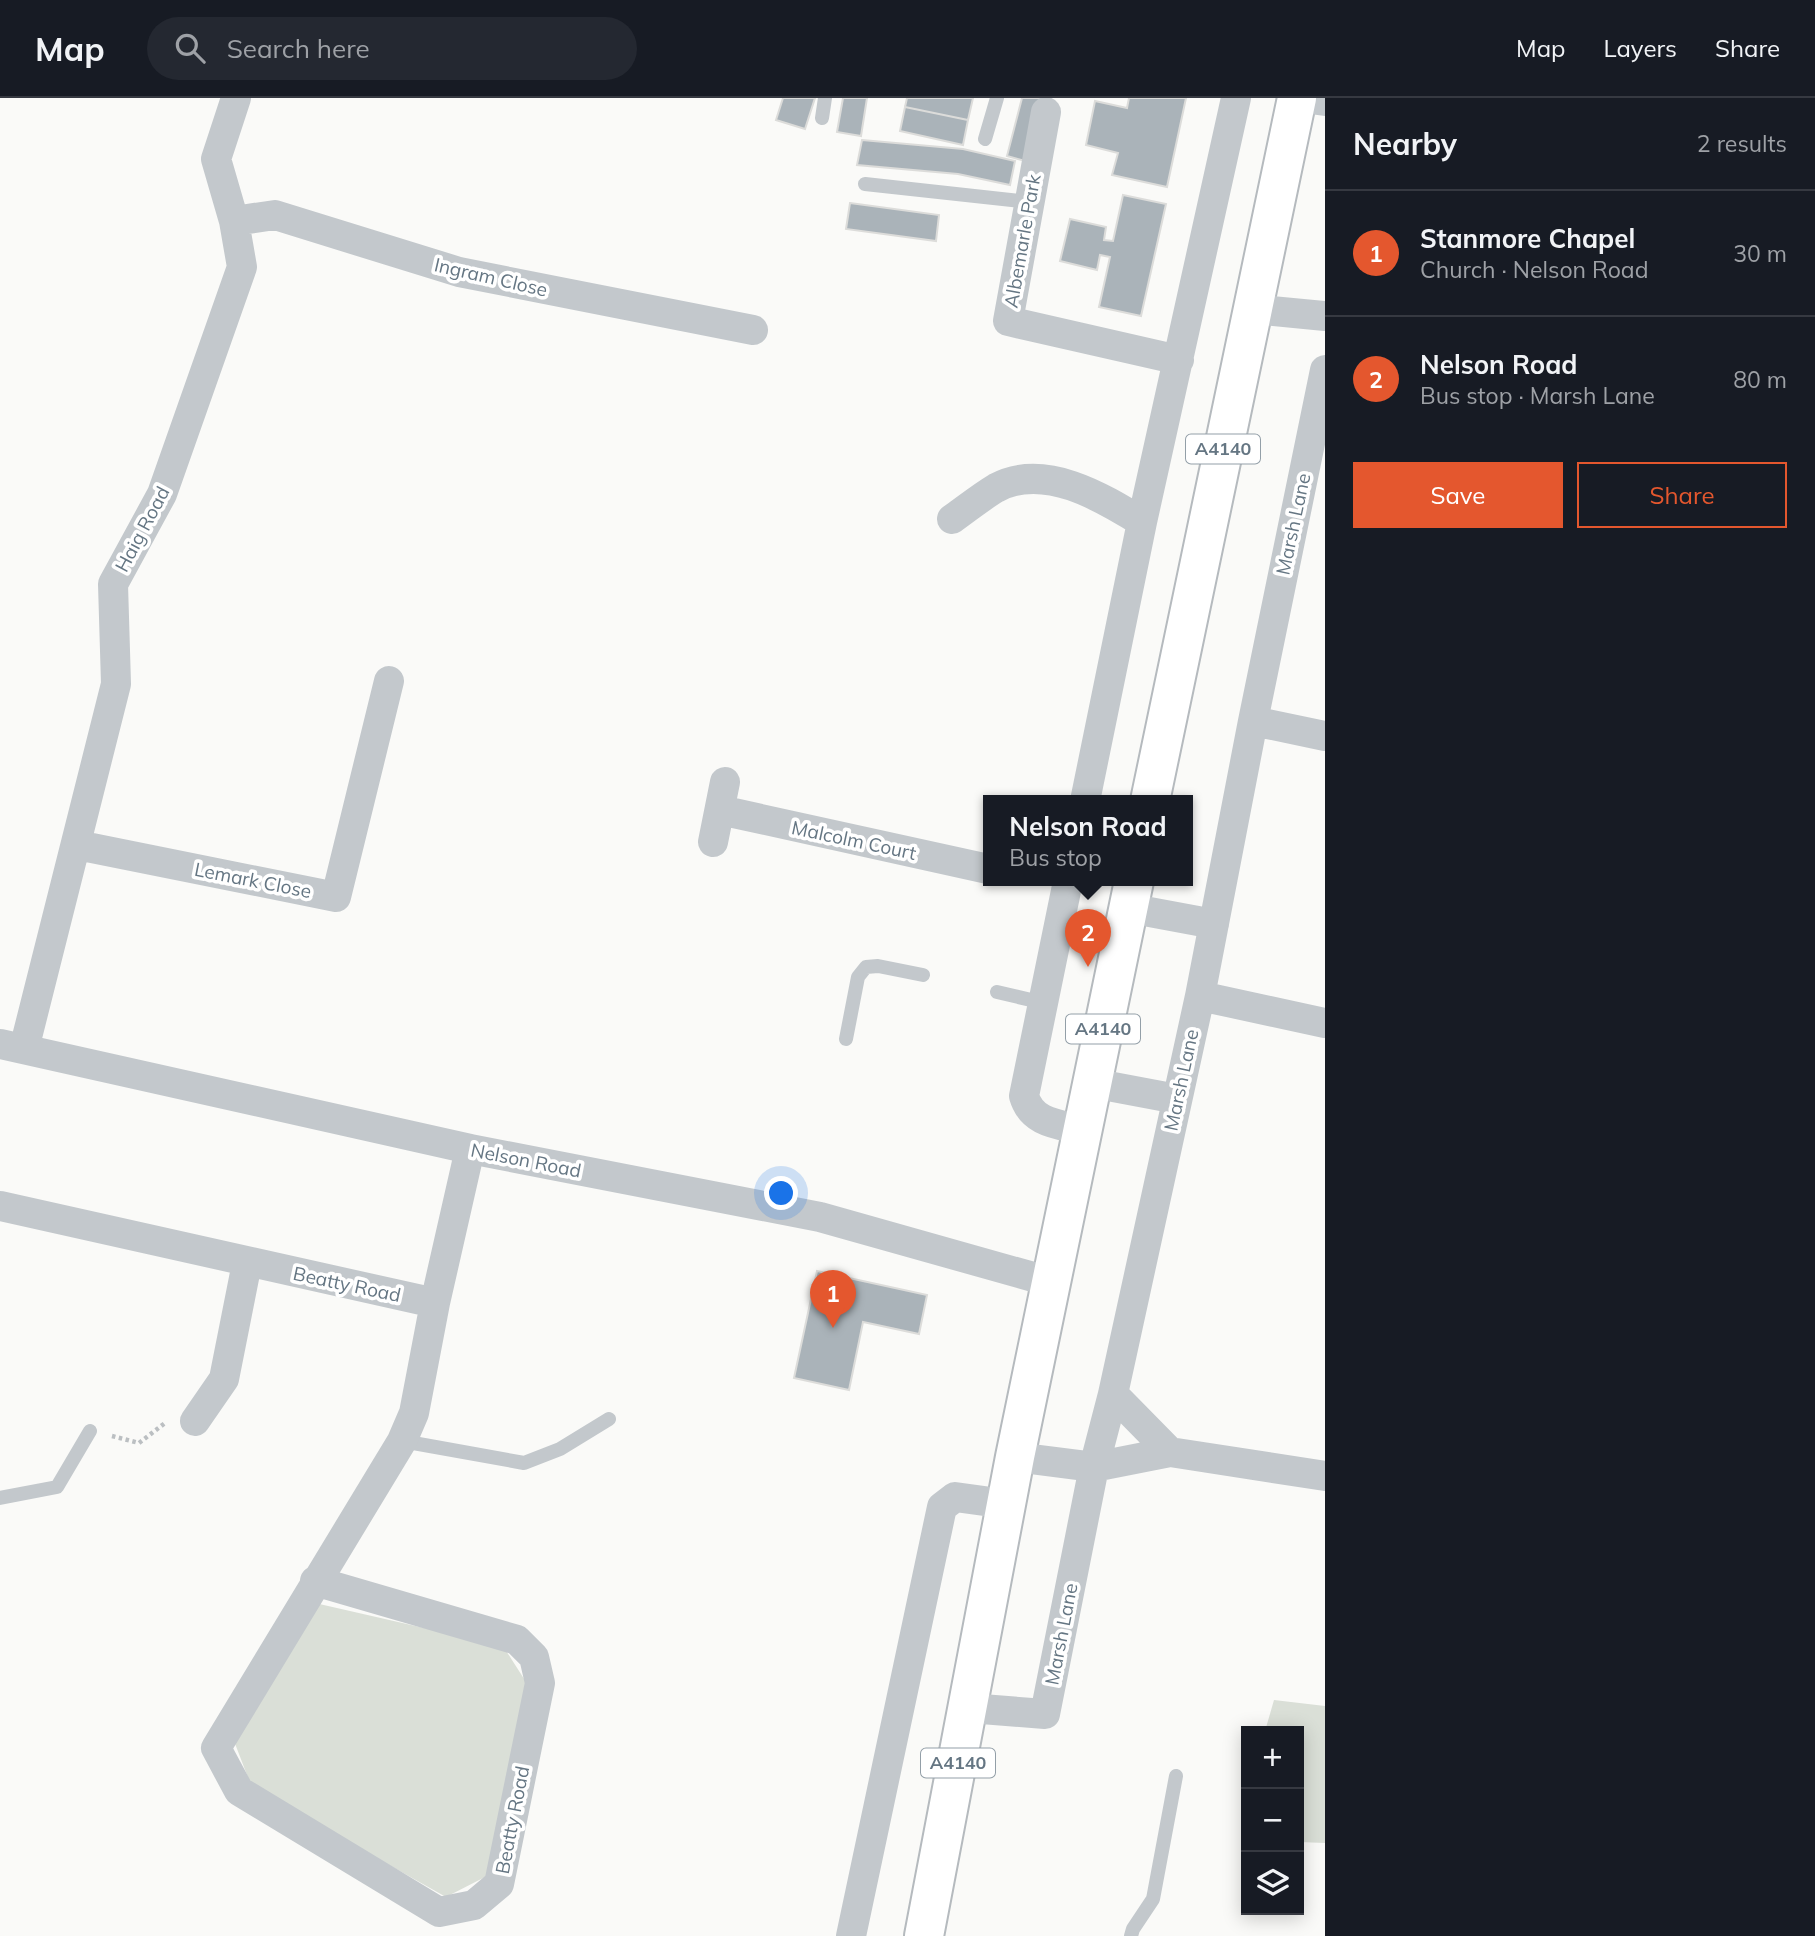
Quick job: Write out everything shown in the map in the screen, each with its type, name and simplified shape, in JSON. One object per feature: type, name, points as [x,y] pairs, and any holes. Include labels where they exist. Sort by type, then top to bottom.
[{"type":"main road","name":"A4140","points":[[1151,795],[1297,98]]},
{"type":"main road","name":"A4140","points":[[924,1936],[1015,1457],[1131,894]]},
{"type":"street","name":"Haig Road","points":[[12,1046],[76,845],[116,684],[113,584],[162,494],[242,267],[234,222],[216,159],[236,98]]},
{"type":"street","points":[[1086,795],[1142,522],[1236,98]]},
{"type":"street","points":[[1303,98],[1325,101]]},
{"type":"street","name":"Albemarle Park","points":[[1046,112],[1008,320],[1179,360]]},
{"type":"street","name":"Ingram Close","points":[[234,222],[275,215],[458,272],[753,330]]},
{"type":"street","points":[[1252,309],[1325,316]]},
{"type":"street","name":"Marsh Lane","points":[[969,1708],[1045,1714],[1094,1467],[1114,1394],[1214,924],[1252,721],[1325,370]]},
{"type":"street","points":[[952,519],[998,487],[1024,479],[1061,482],[1112,503],[1142,522]]},
{"type":"street","name":"Lemark Close","points":[[76,845],[336,897],[389,681]]},
{"type":"street","points":[[1252,721],[1325,736]]},
{"type":"street","name":"Malcolm Court","points":[[713,842],[723,796],[983,868]]},
{"type":"street","points":[[1060,886],[1044,1003],[1024,1096],[1028,1108],[1039,1118],[1082,1130]]},
{"type":"street","points":[[1131,894],[1214,924]]},
{"type":"street","points":[[1199,996],[1325,1023]]},
{"type":"street","name":"Nelson Road","points":[[12,1046],[470,1149],[820,1217],[1051,1282]]},
{"type":"street","points":[[1092,1083],[1177,1099]]},
{"type":"street","points":[[435,1303],[470,1149]]},
{"type":"street","name":"Beatty Road","points":[[0,1206],[435,1303],[414,1413],[402,1441],[315,1581],[216,1748],[239,1791],[262,1805],[439,1912],[474,1905],[499,1884],[540,1683],[534,1657],[517,1640],[315,1581]]},
{"type":"street","points":[[195,1421],[224,1379],[247,1263]]},
{"type":"street","points":[[1114,1394],[1170,1452]]},
{"type":"street","points":[[1015,1457],[1094,1467],[1170,1452],[1325,1476]]},
{"type":"street","points":[[850,1936],[942,1507],[955,1497],[1006,1504]]},
{"type":"lane","points":[[822,118],[825,98]]},
{"type":"lane","points":[[985,139],[997,98]]},
{"type":"lane","points":[[865,184],[1029,202]]},
{"type":"lane","points":[[846,1039],[858,977],[866,967],[878,966],[923,975]]},
{"type":"lane","points":[[997,992],[1044,1003]]},
{"type":"lane","points":[[402,1441],[524,1464],[560,1449],[609,1419]]},
{"type":"lane","points":[[0,1498],[57,1486],[90,1431]]},
{"type":"lane","points":[[1131,1936],[1153,1899],[1176,1776]]},
{"type":"path","points":[[90,1431],[139,1443],[173,1418],[195,1421]]},
{"type":"shaded area","points":[[315,1603],[503,1646],[528,1685],[487,1876],[446,1897],[252,1788],[234,1741]]},
{"type":"shaded area","points":[[1274,1700],[1325,1706],[1325,1843],[1304,1842],[1304,1726],[1266,1726]]},
{"type":"building","points":[[783,98],[815,98],[805,129],[776,120]]},
{"type":"building","points":[[843,98],[867,98],[861,136],[837,132]]},
{"type":"building","points":[[907,98],[973,98],[968,120],[905,107]]},
{"type":"building","points":[[1022,98],[1044,98],[1029,162],[1007,156]]},
{"type":"building","points":[[1129,98],[1186,98],[1167,187],[1112,175],[1118,153],[1086,145],[1095,101],[1127,108]]},
{"type":"building","points":[[905,107],[968,120],[963,145],[900,131]]},
{"type":"building","points":[[862,140],[963,149],[1015,161],[1010,185],[958,174],[857,165]]},
{"type":"building","points":[[1123,195],[1166,204],[1141,316],[1099,307],[1110,257],[1100,255],[1097,270],[1060,261],[1070,219],[1106,227],[1104,240],[1113,241]]},
{"type":"building","points":[[850,203],[939,215],[936,241],[846,229]]},
{"type":"building","points":[[817,1271],[927,1295],[919,1334],[863,1322],[849,1390],[794,1378]]},
{"type":"place","name":"Nelson Road","points":[[1088,967]]},
{"type":"place","name":"Stanmore Chapel","points":[[833,1328]]}]
